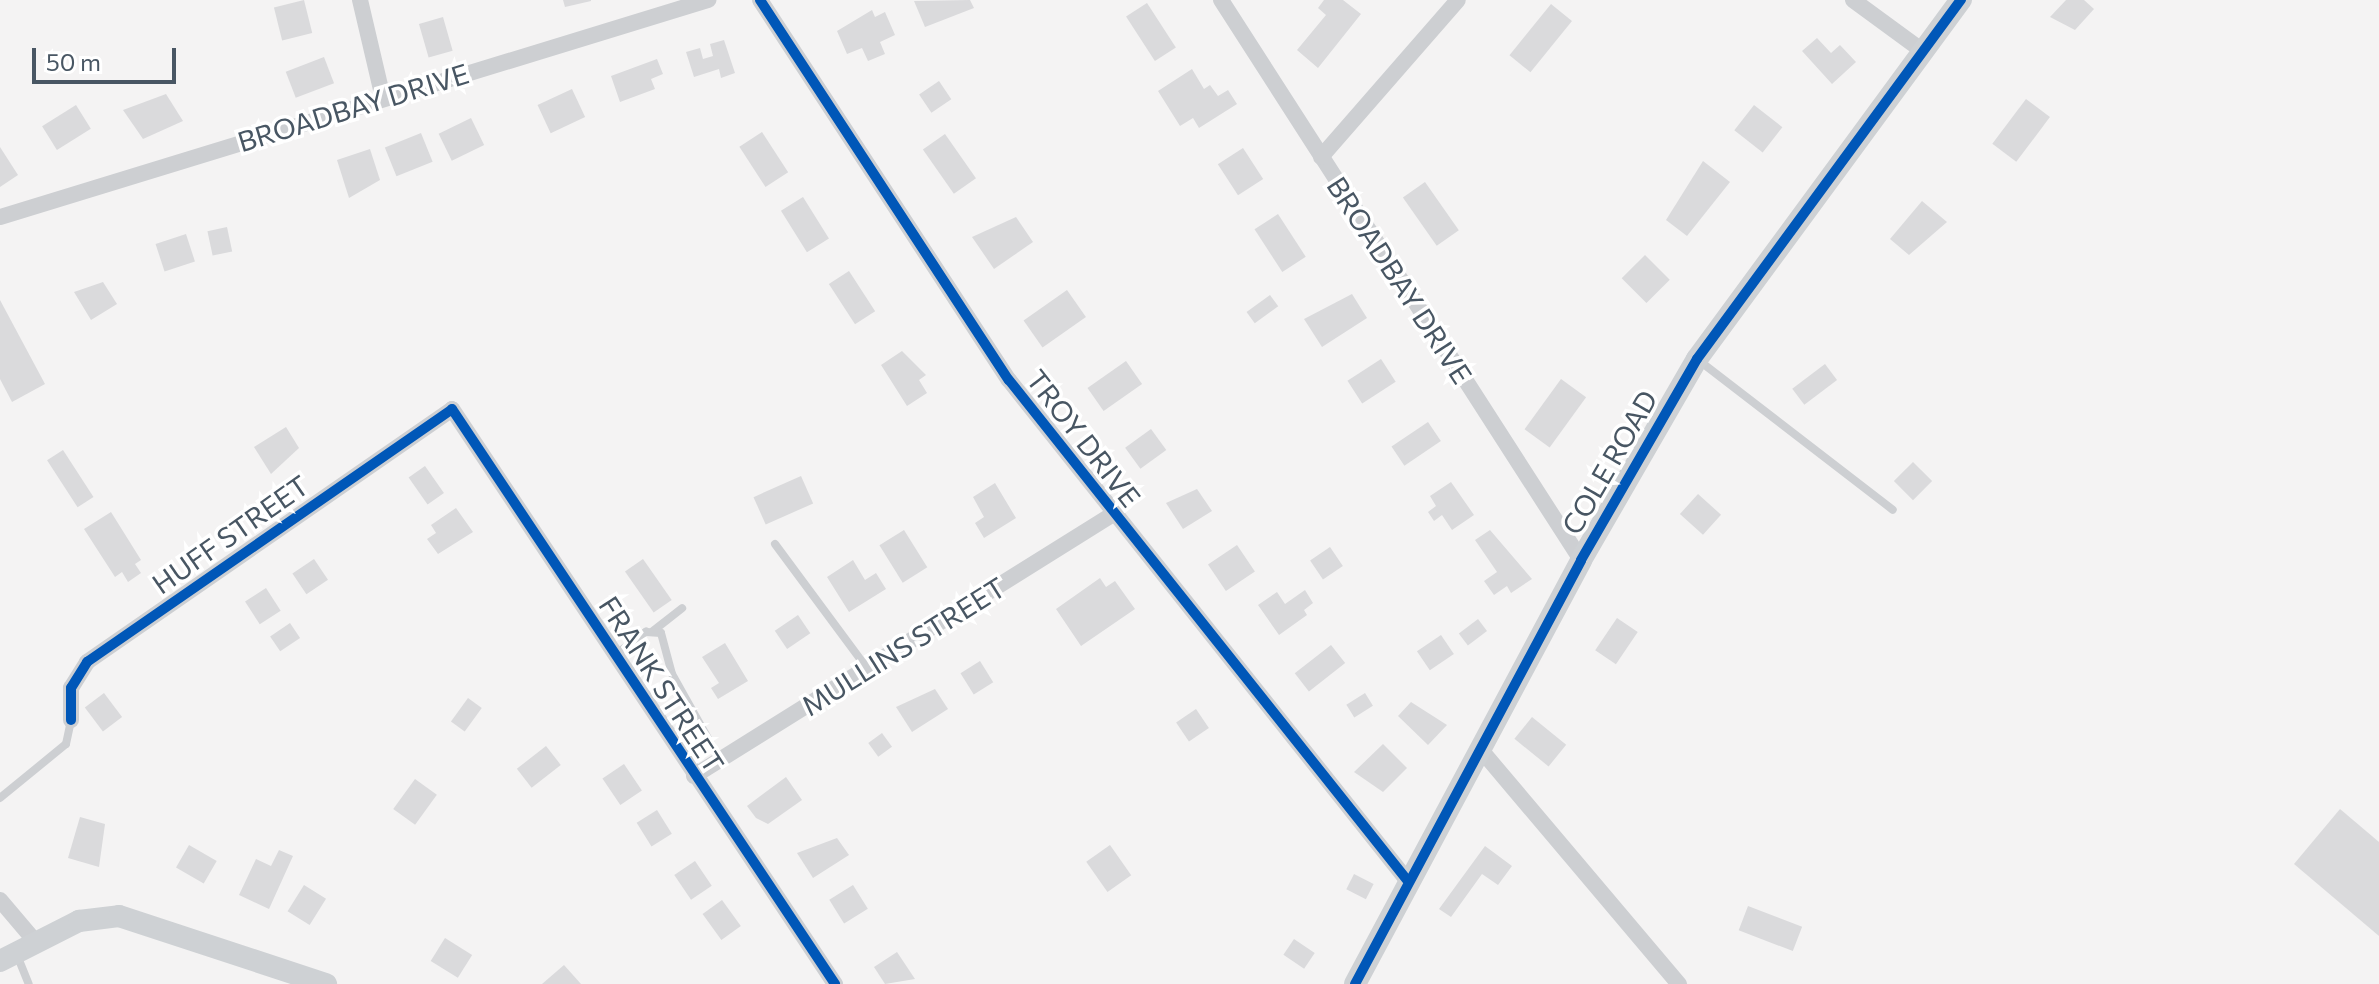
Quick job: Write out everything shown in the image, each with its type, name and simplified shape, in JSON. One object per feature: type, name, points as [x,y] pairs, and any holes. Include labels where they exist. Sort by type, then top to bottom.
[{"type":"street","points":[[360,0],[383,98]]},
{"type":"street","name":"BROADBAY DRIVE","points":[[0,217],[664,7],[708,0]]},
{"type":"street","name":"TROY DRIVE","points":[[760,0],[1009,380],[1112,515],[1407,880]]},
{"type":"street","name":"BROADBAY DRIVE","points":[[1221,0],[1581,560]]},
{"type":"street","points":[[1321,157],[1458,0]]},
{"type":"street","points":[[1853,0],[1924,52]]},
{"type":"street","name":"COLE ROAD","points":[[1355,984],[1407,880],[1481,750],[1581,560],[1697,359],[1961,0]]},
{"type":"street","name":"FRANK STREET","points":[[452,409],[835,984]]},
{"type":"street","name":"HUFF STREET","points":[[71,720],[71,688],[87,662],[452,409]]},
{"type":"street","name":"MULLINS STREET","points":[[694,776],[1112,515]]},
{"type":"street","points":[[1481,750],[1679,984]]},
{"type":"street","points":[[0,900],[17,951],[79,921],[119,916],[326,984]]},
{"type":"lane","points":[[1697,359],[1893,510]]},
{"type":"lane","points":[[775,544],[867,668]]},
{"type":"lane","points":[[614,656],[682,608]]},
{"type":"lane","points":[[653,631],[720,760]]},
{"type":"lane","points":[[0,798],[66,744],[71,720]]},
{"type":"lane","points":[[17,951],[29,984]]},
{"type":"building","points":[[304,0],[312,33],[282,40],[274,7]]},
{"type":"building","points":[[563,0],[591,0],[591,1],[565,7]]},
{"type":"building","points":[[970,0],[974,8],[925,27],[914,1]]},
{"type":"building","points":[[1324,0],[1343,0],[1361,14],[1318,68],[1297,50],[1326,15],[1318,8]]},
{"type":"building","points":[[2066,0],[2084,0],[2094,9],[2075,30],[2050,17]]},
{"type":"building","points":[[1147,3],[1176,47],[1155,61],[1126,17]]},
{"type":"building","points":[[1551,4],[1572,21],[1530,72],[1509,55]]},
{"type":"building","points":[[872,10],[875,17],[885,12],[895,35],[880,42],[885,54],[868,61],[862,48],[847,54],[837,31]]},
{"type":"building","points":[[443,17],[453,51],[429,58],[419,24]]},
{"type":"building","points":[[1817,38],[1831,53],[1840,45],[1856,62],[1832,84],[1802,51]]},
{"type":"building","points":[[724,40],[735,73],[721,78],[719,69],[694,77],[686,52],[700,48],[703,59],[713,56],[710,44]]},
{"type":"building","points":[[324,57],[334,83],[296,98],[286,72]]},
{"type":"building","points":[[657,59],[663,74],[651,79],[655,89],[620,102],[611,76]]},
{"type":"building","points":[[1192,69],[1204,89],[1210,85],[1218,96],[1228,90],[1237,104],[1199,128],[1193,118],[1180,126],[1158,91]]},
{"type":"building","points":[[939,81],[951,99],[931,113],[919,94]]},
{"type":"building","points":[[572,89],[585,117],[551,133],[538,105]]},
{"type":"building","points":[[166,94],[183,121],[143,139],[123,110]]},
{"type":"building","points":[[2026,99],[2050,117],[2016,162],[1992,144]]},
{"type":"building","points":[[76,105],[91,129],[57,150],[42,126]]},
{"type":"building","points":[[1754,105],[1782,127],[1763,152],[1734,130]]},
{"type":"building","points":[[471,118],[484,145],[452,161],[439,134]]},
{"type":"building","points":[[762,132],[788,172],[765,187],[739,147]]},
{"type":"building","points":[[421,133],[433,162],[396,176],[385,148]]},
{"type":"building","points":[[945,134],[976,178],[954,194],[923,149]]},
{"type":"building","points":[[0,147],[18,175],[0,187]]},
{"type":"building","points":[[1243,148],[1263,179],[1238,195],[1218,164]]},
{"type":"building","points":[[370,149],[380,180],[349,198],[337,160]]},
{"type":"building","points":[[1703,161],[1730,182],[1687,236],[1666,220]]},
{"type":"building","points":[[1425,182],[1459,230],[1437,246],[1403,197]]},
{"type":"building","points":[[803,197],[829,239],[807,252],[781,211]]},
{"type":"building","points":[[1922,201],[1947,222],[1909,255],[1890,239]]},
{"type":"building","points":[[1278,214],[1306,257],[1282,272],[1255,229]]},
{"type":"building","points":[[1016,217],[1033,242],[994,269],[972,237]]},
{"type":"building","points":[[227,227],[232,251],[213,256],[207,231]]},
{"type":"building","points":[[186,234],[195,262],[165,271],[156,244]]},
{"type":"building","points":[[1645,255],[1670,280],[1646,303],[1622,278]]},
{"type":"building","points":[[849,271],[875,311],[855,324],[829,284]]},
{"type":"building","points":[[103,282],[117,304],[91,320],[74,292]]},
{"type":"building","points":[[1067,290],[1086,317],[1043,347],[1024,320]]},
{"type":"building","points":[[1352,294],[1367,318],[1322,347],[1304,319]]},
{"type":"building","points":[[1270,295],[1278,306],[1255,323],[1247,312]]},
{"type":"building","points":[[0,300],[45,384],[12,402],[0,379]]},
{"type":"building","points":[[902,351],[926,375],[919,380],[927,393],[907,406],[881,365]]},
{"type":"building","points":[[1381,359],[1396,382],[1362,403],[1347,381]]},
{"type":"building","points":[[1126,361],[1142,384],[1104,411],[1087,388]]},
{"type":"building","points":[[1825,364],[1837,380],[1804,405],[1792,389]]},
{"type":"building","points":[[1561,379],[1586,397],[1550,447],[1525,429]]},
{"type":"building","points":[[1428,422],[1441,441],[1404,466],[1392,447]]},
{"type":"building","points":[[286,427],[299,448],[271,474],[254,447]]},
{"type":"building","points":[[1151,429],[1166,450],[1140,469],[1125,448]]},
{"type":"building","points":[[63,450],[93,497],[78,507],[47,460]]},
{"type":"building","points":[[1913,462],[1932,481],[1913,500],[1894,481]]},
{"type":"building","points":[[425,466],[444,493],[428,505],[409,477]]},
{"type":"building","points":[[801,476],[813,503],[766,525],[753,497]]},
{"type":"building","points":[[1451,482],[1474,515],[1452,530],[1442,515],[1434,521],[1428,512],[1436,506],[1430,496]]},
{"type":"building","points":[[995,483],[1016,518],[984,538],[975,523],[984,517],[973,497]]},
{"type":"building","points":[[1197,489],[1212,511],[1183,529],[1166,503]]},
{"type":"building","points":[[1698,494],[1721,515],[1703,535],[1680,514]]},
{"type":"building","points":[[456,508],[473,532],[438,554],[427,539],[436,533],[431,525]]},
{"type":"building","points":[[111,512],[141,560],[135,564],[141,573],[128,582],[122,572],[115,577],[84,529]]},
{"type":"building","points":[[904,530],[927,567],[903,583],[879,545]]},
{"type":"building","points":[[1490,530],[1532,579],[1511,593],[1507,586],[1494,595],[1484,581],[1497,572],[1475,540]]},
{"type":"building","points":[[1237,545],[1255,572],[1226,591],[1208,565]]},
{"type":"building","points":[[1330,547],[1343,566],[1323,579],[1310,560]]},
{"type":"building","points":[[314,559],[328,580],[306,594],[292,574]]},
{"type":"building","points":[[643,559],[672,600],[654,613],[625,572]]},
{"type":"building","points":[[853,560],[865,580],[876,573],[886,589],[849,612],[827,577]]},
{"type":"building","points":[[1100,578],[1106,587],[1115,581],[1135,609],[1081,646],[1056,609]]},
{"type":"building","points":[[266,588],[281,611],[260,624],[245,602]]},
{"type":"building","points":[[1305,590],[1313,603],[1304,610],[1307,615],[1279,635],[1258,605],[1277,592],[1285,604]]},
{"type":"building","points":[[798,615],[810,633],[787,649],[775,631]]},
{"type":"building","points":[[1617,618],[1638,632],[1616,664],[1595,650]]},
{"type":"building","points":[[1478,619],[1487,631],[1468,645],[1459,633]]},
{"type":"building","points":[[290,623],[300,638],[280,651],[270,636]]},
{"type":"building","points":[[1441,635],[1454,654],[1430,670],[1417,651]]},
{"type":"building","points":[[725,643],[748,681],[718,699],[711,688],[719,683],[702,657]]},
{"type":"building","points":[[1331,645],[1345,663],[1309,691],[1295,673]]},
{"type":"building","points":[[980,661],[993,682],[974,694],[960,673]]},
{"type":"building","points":[[935,689],[948,709],[912,732],[896,707]]},
{"type":"building","points":[[104,693],[122,717],[103,731],[85,707]]},
{"type":"building","points":[[1365,693],[1373,706],[1354,717],[1346,705]]},
{"type":"building","points":[[468,698],[482,708],[465,731],[451,721]]},
{"type":"building","points":[[1411,702],[1447,725],[1428,745],[1398,716]]},
{"type":"building","points":[[1196,709],[1209,728],[1189,741],[1176,722]]},
{"type":"building","points":[[1532,717],[1566,745],[1549,766],[1514,739]]},
{"type":"building","points":[[882,733],[892,747],[878,757],[868,743]]},
{"type":"building","points":[[1383,744],[1407,768],[1383,792],[1354,772]]},
{"type":"building","points":[[546,746],[561,765],[532,788],[517,769]]},
{"type":"building","points":[[624,764],[642,791],[620,805],[602,779]]},
{"type":"building","points":[[786,777],[802,800],[768,824],[756,818],[747,806]]},
{"type":"building","points":[[415,779],[437,795],[415,825],[393,809]]},
{"type":"building","points":[[2340,809],[2379,842],[2379,936],[2294,864]]},
{"type":"building","points":[[657,810],[672,834],[651,846],[637,823]]},
{"type":"building","points":[[80,817],[105,824],[99,867],[68,858]]},
{"type":"building","points":[[837,838],[849,855],[813,878],[797,853]]},
{"type":"building","points":[[189,845],[217,861],[204,884],[176,868]]},
{"type":"building","points":[[1110,845],[1131,875],[1107,892],[1086,862]]},
{"type":"building","points":[[1485,846],[1512,866],[1498,885],[1482,874],[1451,917],[1439,909]]},
{"type":"building","points":[[279,850],[293,856],[269,909],[239,895],[256,859],[271,866]]},
{"type":"building","points":[[695,861],[712,886],[691,900],[674,875]]},
{"type":"building","points":[[1354,874],[1374,884],[1366,899],[1346,889]]},
{"type":"building","points":[[304,885],[326,899],[310,925],[288,911]]},
{"type":"building","points":[[853,885],[868,909],[844,924],[829,900]]},
{"type":"building","points":[[722,900],[741,926],[721,940],[703,914]]},
{"type":"building","points":[[1748,906],[1802,927],[1793,951],[1739,930]]},
{"type":"building","points":[[445,938],[472,955],[458,978],[431,961]]},
{"type":"building","points":[[1294,939],[1315,953],[1304,969],[1283,955]]},
{"type":"building","points":[[897,952],[915,979],[885,984],[874,967]]},
{"type":"building","points":[[564,965],[581,984],[542,984]]},
{"type":"cycle path","points":[[760,0],[1009,380],[1407,880]]},
{"type":"cycle path","points":[[1355,984],[1581,560],[1697,359],[1961,0]]},
{"type":"cycle path","points":[[71,720],[71,688],[87,662],[452,409],[835,984]]}]
